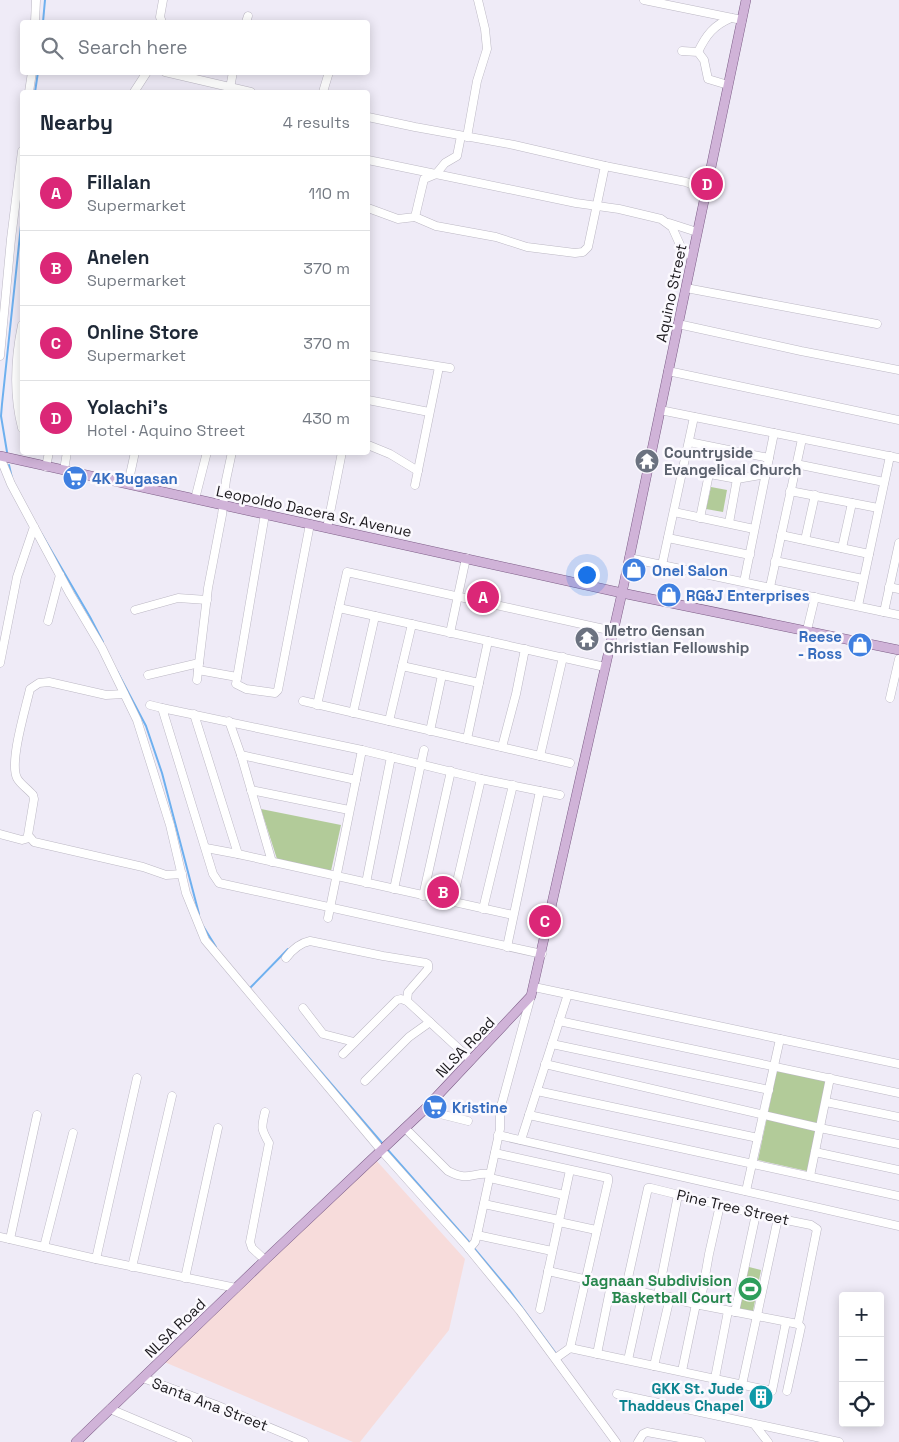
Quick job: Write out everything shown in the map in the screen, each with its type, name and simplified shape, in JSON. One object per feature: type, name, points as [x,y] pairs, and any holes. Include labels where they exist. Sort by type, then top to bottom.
[{"type":"main road","name":"Aquino Street","points":[[622,593],[746,0]]},
{"type":"main road","name":"Leopoldo Dacera Sr. Avenue","points":[[0,457],[622,593],[899,650]]},
{"type":"main road","name":"NLSA Road","points":[[76,1442],[424,1110],[533,992],[622,593]]},
{"type":"street","points":[[35,20],[36,0]]},
{"type":"street","points":[[161,20],[163,0]]},
{"type":"street","points":[[415,217],[424,179],[436,174],[445,163],[457,156],[464,136],[487,49],[485,29],[478,0]]},
{"type":"street","points":[[644,0],[742,20]]},
{"type":"street","points":[[698,52],[708,33],[719,24],[731,18]]},
{"type":"street","points":[[682,50],[698,52],[704,60],[708,79],[728,85]]},
{"type":"street","points":[[29,90],[32,75]]},
{"type":"street","points":[[135,90],[144,75]]},
{"type":"street","points":[[177,75],[240,90]]},
{"type":"street","points":[[230,88],[232,75]]},
{"type":"street","points":[[324,90],[328,75]]},
{"type":"street","points":[[370,117],[415,128],[464,136],[686,182],[706,191]]},
{"type":"street","points":[[370,160],[619,209],[661,219],[698,232]]},
{"type":"street","points":[[370,209],[392,218],[415,217],[436,226],[496,237],[527,247],[580,253],[588,247],[605,166]]},
{"type":"street","points":[[0,356],[20,167]]},
{"type":"street","points":[[669,223],[676,233],[681,247],[692,257]]},
{"type":"street","points":[[686,288],[877,324]]},
{"type":"street","points":[[678,324],[899,370]]},
{"type":"street","points":[[20,348],[15,385],[20,419]]},
{"type":"street","points":[[370,355],[450,368]]},
{"type":"street","points":[[416,485],[438,367]]},
{"type":"street","points":[[668,371],[899,420]]},
{"type":"street","points":[[370,400],[429,412]]},
{"type":"street","points":[[660,410],[899,458]]},
{"type":"street","points":[[662,565],[694,418]]},
{"type":"street","points":[[744,582],[774,433]]},
{"type":"street","points":[[770,587],[802,439]]},
{"type":"street","points":[[689,442],[769,458]]},
{"type":"street","points":[[370,446],[390,454],[418,471]]},
{"type":"street","points":[[26,455],[27,462]]},
{"type":"street","points":[[46,467],[48,455]]},
{"type":"street","points":[[64,470],[66,455]]},
{"type":"street","points":[[128,484],[134,455]]},
{"type":"street","points":[[196,499],[206,455]]},
{"type":"street","points":[[196,680],[207,600],[231,455]]},
{"type":"street","points":[[327,528],[341,455]]},
{"type":"street","points":[[858,606],[890,456]]},
{"type":"street","points":[[0,457],[11,484],[60,575],[92,629],[137,720],[170,825],[192,911],[205,940],[384,1147],[473,1243],[520,1311],[616,1442]]},
{"type":"street","points":[[796,464],[884,482]]},
{"type":"street","points":[[683,468],[737,479],[766,474]]},
{"type":"street","points":[[700,518],[709,474]]},
{"type":"street","points":[[729,524],[737,479]]},
{"type":"street","points":[[790,490],[878,508]]},
{"type":"street","points":[[805,540],[815,495]]},
{"type":"street","points":[[842,548],[852,503]]},
{"type":"street","points":[[674,512],[754,529]]},
{"type":"street","points":[[265,514],[237,677],[236,684],[238,686],[272,693],[278,690],[310,524]]},
{"type":"street","points":[[0,663],[17,577],[34,527]]},
{"type":"street","points":[[781,535],[869,554]]},
{"type":"street","points":[[668,538],[750,555]]},
{"type":"street","points":[[884,612],[897,561],[899,543]]},
{"type":"street","points":[[450,633],[466,558]]},
{"type":"street","points":[[629,558],[899,615]]},
{"type":"street","points":[[775,561],[863,579]]},
{"type":"street","points":[[317,705],[347,572],[614,631]]},
{"type":"street","points":[[48,621],[60,575]]},
{"type":"street","points":[[889,587],[899,589]]},
{"type":"street","points":[[807,630],[815,597]]},
{"type":"street","points":[[136,610],[178,598],[207,600]]},
{"type":"street","points":[[339,608],[606,667]]},
{"type":"street","points":[[354,713],[375,616]]},
{"type":"street","points":[[390,721],[412,624]]},
{"type":"street","points":[[467,739],[488,641]]},
{"type":"street","points":[[502,747],[516,694],[525,649]]},
{"type":"street","points":[[540,756],[563,657]]},
{"type":"street","points":[[890,698],[899,659]]},
{"type":"street","points":[[402,666],[479,683]]},
{"type":"street","points":[[148,675],[198,667],[237,677]]},
{"type":"street","points":[[430,730],[442,675]]},
{"type":"street","points":[[124,694],[106,695],[49,682],[40,683],[30,689],[17,744],[15,766],[16,777],[33,795],[34,799],[28,831],[29,838],[34,842],[166,874],[182,874]]},
{"type":"street","points":[[303,701],[570,763]]},
{"type":"street","points":[[150,706],[229,721],[421,763],[481,779],[560,795]]},
{"type":"street","points":[[162,708],[213,874],[219,883],[542,954]]},
{"type":"street","points":[[194,714],[238,854]]},
{"type":"street","points":[[229,721],[241,755],[272,862]]},
{"type":"street","points":[[328,918],[362,750]]},
{"type":"street","points":[[394,889],[424,750]]},
{"type":"street","points":[[241,755],[356,780]]},
{"type":"street","points":[[366,883],[391,757]]},
{"type":"street","points":[[424,896],[451,771]]},
{"type":"street","points":[[452,903],[481,779]]},
{"type":"street","points":[[483,909],[513,785]]},
{"type":"street","points":[[251,790],[350,810]]},
{"type":"street","points":[[507,947],[540,791]]},
{"type":"street","points":[[0,834],[22,840],[29,838]]},
{"type":"street","points":[[206,848],[513,915]]},
{"type":"street","points":[[286,958],[293,950],[303,943],[310,941],[383,956],[426,962],[428,969],[408,992],[408,1001]]},
{"type":"street","points":[[473,1243],[495,1153],[501,1106],[533,992],[568,994],[899,1064]]},
{"type":"street","points":[[521,1140],[568,994]]},
{"type":"street","points":[[343,1054],[397,1000],[401,999],[408,1001],[471,1060]]},
{"type":"street","points":[[303,1008],[323,1034],[354,1042]]},
{"type":"street","points":[[559,1021],[899,1093]]},
{"type":"street","points":[[365,1080],[409,1037],[430,1022]]},
{"type":"street","points":[[746,1191],[780,1039]]},
{"type":"street","points":[[552,1044],[769,1090]]},
{"type":"street","points":[[545,1064],[820,1128],[899,1144]]},
{"type":"street","points":[[96,1259],[137,1078]]},
{"type":"street","points":[[810,1176],[830,1078]]},
{"type":"street","points":[[537,1091],[758,1138]]},
{"type":"street","points":[[132,1267],[172,1096]]},
{"type":"street","points":[[826,1102],[899,1117]]},
{"type":"street","points":[[424,1110],[468,1121]]},
{"type":"street","points":[[265,1112],[262,1129],[269,1143],[250,1242],[252,1248],[265,1260]]},
{"type":"street","points":[[10,1239],[37,1114]]},
{"type":"street","points":[[529,1115],[899,1196]]},
{"type":"street","points":[[184,1278],[218,1128]]},
{"type":"street","points":[[405,1128],[448,1170],[466,1177],[484,1173],[564,1195]]},
{"type":"street","points":[[44,1247],[72,1133]]},
{"type":"street","points":[[498,1135],[899,1226]]},
{"type":"street","points":[[815,1152],[899,1170]]},
{"type":"street","points":[[495,1153],[608,1178],[570,1348],[556,1358]]},
{"type":"street","points":[[540,1309],[570,1170]]},
{"type":"street","name":"Pine Tree Street","points":[[626,1287],[648,1188],[811,1225],[817,1230],[798,1324]]},
{"type":"street","points":[[658,1295],[678,1195]]},
{"type":"street","points":[[484,1204],[596,1230]]},
{"type":"street","points":[[682,1372],[720,1205]]},
{"type":"street","points":[[716,1378],[756,1214]]},
{"type":"street","points":[[742,1385],[778,1218]]},
{"type":"street","points":[[0,1237],[236,1288]]},
{"type":"street","points":[[473,1243],[552,1251]]},
{"type":"street","points":[[548,1271],[798,1324],[801,1327],[787,1391]]},
{"type":"street","points":[[597,1354],[611,1285]]},
{"type":"street","points":[[628,1360],[643,1292]]},
{"type":"street","points":[[654,1366],[670,1298]]},
{"type":"street","points":[[570,1348],[772,1391],[786,1322]]},
{"type":"street","name":"Santa Ana Street","points":[[143,1378],[216,1405],[304,1442]]},
{"type":"street","points":[[617,1394],[839,1442]]},
{"type":"street","points":[[110,1409],[188,1442]]},
{"type":"street","points":[[754,1424],[768,1442]]},
{"type":"street","points":[[638,1442],[643,1434],[649,1432],[700,1442]]},
{"type":"shaded area","points":[[375,1159],[465,1259],[449,1330],[360,1442],[353,1442],[162,1361]]},
{"type":"green space","points":[[711,487],[727,490],[723,512],[706,509]]},
{"type":"green space","points":[[261,809],[341,825],[331,871],[277,859]]},
{"type":"green space","points":[[777,1070],[827,1081],[807,1171],[758,1160]]},
{"type":"green space","name":"Jagnaan Subdivision Basketball Court","points":[[749,1267],[761,1270],[753,1311],[739,1309]]},
{"type":"waterway","points":[[43,20],[45,0]]},
{"type":"waterway","points":[[35,90],[38,75]]},
{"type":"waterway","points":[[7,452],[1,416],[20,235]]},
{"type":"waterway","points":[[9,465],[12,478]]},
{"type":"waterway","points":[[41,533],[103,642]]},
{"type":"waterway","points":[[117,671],[146,726],[162,773],[199,914]]},
{"type":"waterway","points":[[203,926],[216,947]]},
{"type":"waterway","points":[[250,988],[288,949]]},
{"type":"waterway","points":[[278,1022],[382,1143]]},
{"type":"waterway","points":[[387,1149],[470,1243]]},
{"type":"waterway","points":[[473,1247],[510,1291],[557,1355]]},
{"type":"place","name":"Yolachi's","points":[[707,184]]},
{"type":"place","name":"Countryside Evangelical Church","points":[[647,461]]},
{"type":"place","name":"4K Bugasan","points":[[75,478]]},
{"type":"place","name":"Onel Salon","points":[[634,570]]},
{"type":"place","name":"RG&J Enterprises","points":[[669,595]]},
{"type":"place","name":"Fillalan","points":[[483,597]]},
{"type":"place","name":"Metro Gensan Christian Fellowship","points":[[587,639]]},
{"type":"place","name":"Reese - Ross","points":[[860,645]]},
{"type":"place","name":"Anelen","points":[[443,892]]},
{"type":"place","name":"Online Store","points":[[545,921]]},
{"type":"place","name":"Kristine","points":[[435,1107]]},
{"type":"place","name":"Jagnaan Subdivision Basketball Court","points":[[750,1289]]},
{"type":"place","name":"GKK St. Jude Thaddeus Chapel","points":[[761,1397]]}]
